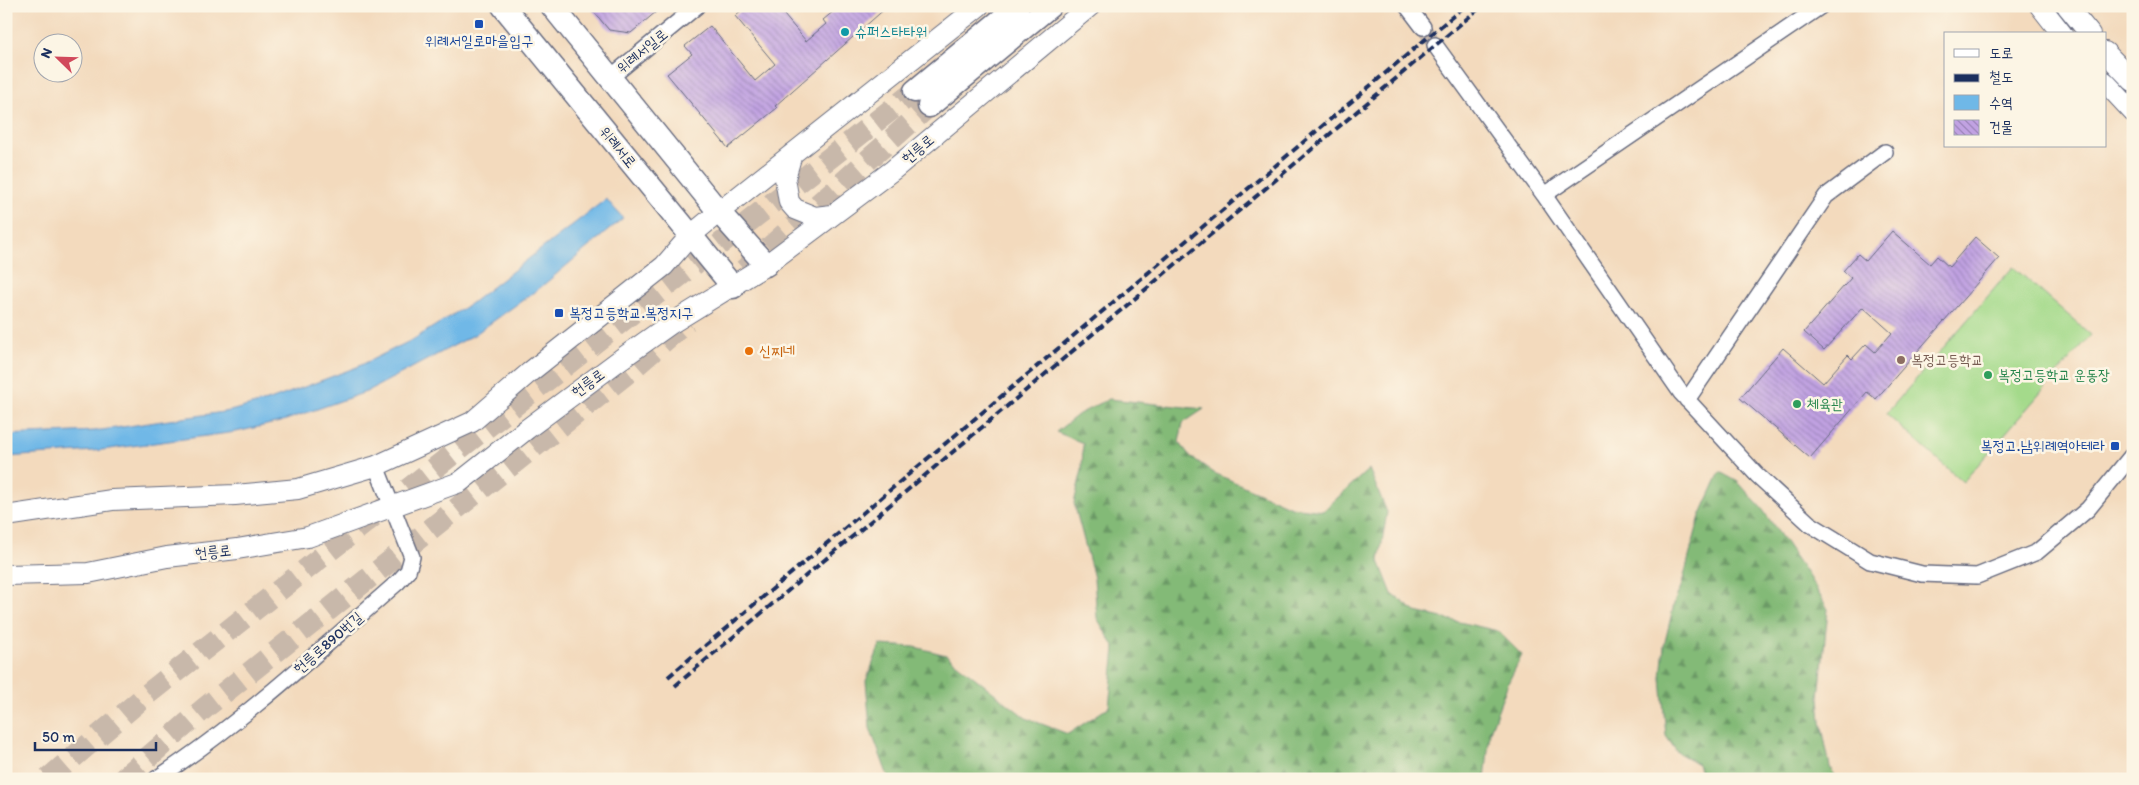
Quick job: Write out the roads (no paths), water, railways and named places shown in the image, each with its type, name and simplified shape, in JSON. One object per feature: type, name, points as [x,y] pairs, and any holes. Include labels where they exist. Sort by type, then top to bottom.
[{"type":"main road","name":"위례서로","points":[[504,6],[733,287]]},
{"type":"main road","points":[[552,6],[719,212],[766,265]]},
{"type":"main road","points":[[6,516],[112,500],[236,495],[298,489],[376,466],[472,422],[530,372],[664,266],[690,236],[719,212],[979,6]]},
{"type":"main road","points":[[1018,6],[922,98],[1050,6]]},
{"type":"main road","name":"헌릉로","points":[[6,576],[88,573],[167,556],[237,549],[308,537],[460,482],[621,359],[669,325],[766,265],[893,170],[1090,6]]},
{"type":"main road","points":[[2040,6],[2060,32]]},
{"type":"main road","points":[[2066,6],[2088,32]]},
{"type":"main road","points":[[2106,53],[2133,81]]},
{"type":"main road","points":[[2106,83],[2133,112]]},
{"type":"main road","points":[[792,154],[785,178],[789,202],[796,209],[815,217],[832,216]]},
{"type":"street","name":"위례서일로","points":[[611,77],[697,6]]},
{"type":"street","points":[[1408,6],[1423,27]]},
{"type":"street","points":[[1544,194],[1821,6]]},
{"type":"street","points":[[1435,45],[1544,194],[1688,400],[1757,475],[1810,524],[1870,561],[1922,574],[1977,576],[2036,552],[2088,509],[2133,454]]},
{"type":"street","points":[[1688,400],[1826,196],[1885,152]]},
{"type":"street","name":"헌릉로890번길","points":[[156,779],[182,762],[281,683],[404,577],[412,557],[376,466]]},
{"type":"water","points":[[606,199],[623,218],[541,287],[474,335],[366,392],[280,422],[236,432],[94,451],[6,457],[6,435],[95,431],[230,411],[270,400],[357,367],[414,339],[470,304]]},
{"type":"tunnel","points":[[1423,27],[1435,45]]},
{"type":"tunnel","points":[[48,779],[145,696],[915,91]]},
{"type":"tunnel","points":[[744,270],[929,106]]},
{"type":"tunnel","points":[[123,779],[206,707],[630,371],[687,321]]},
{"type":"railway","points":[[668,677],[1465,6]]},
{"type":"railway","points":[[675,686],[1482,6]]},
{"type":"place","name":"위례서일로마을입구","points":[[479,24]]},
{"type":"place","name":"슈퍼스타타워","points":[[845,32]]},
{"type":"place","name":"복정고등학교.복정지구","points":[[559,313]]},
{"type":"place","name":"신찌네","points":[[749,351]]},
{"type":"place","name":"복정고등학교","points":[[1901,360]]},
{"type":"place","name":"복정고등학교 운동장","points":[[1988,375]]},
{"type":"place","name":"체육관","points":[[1797,404]]},
{"type":"place","name":"복정고.남위례역아테라","points":[[2115,446]]}]
